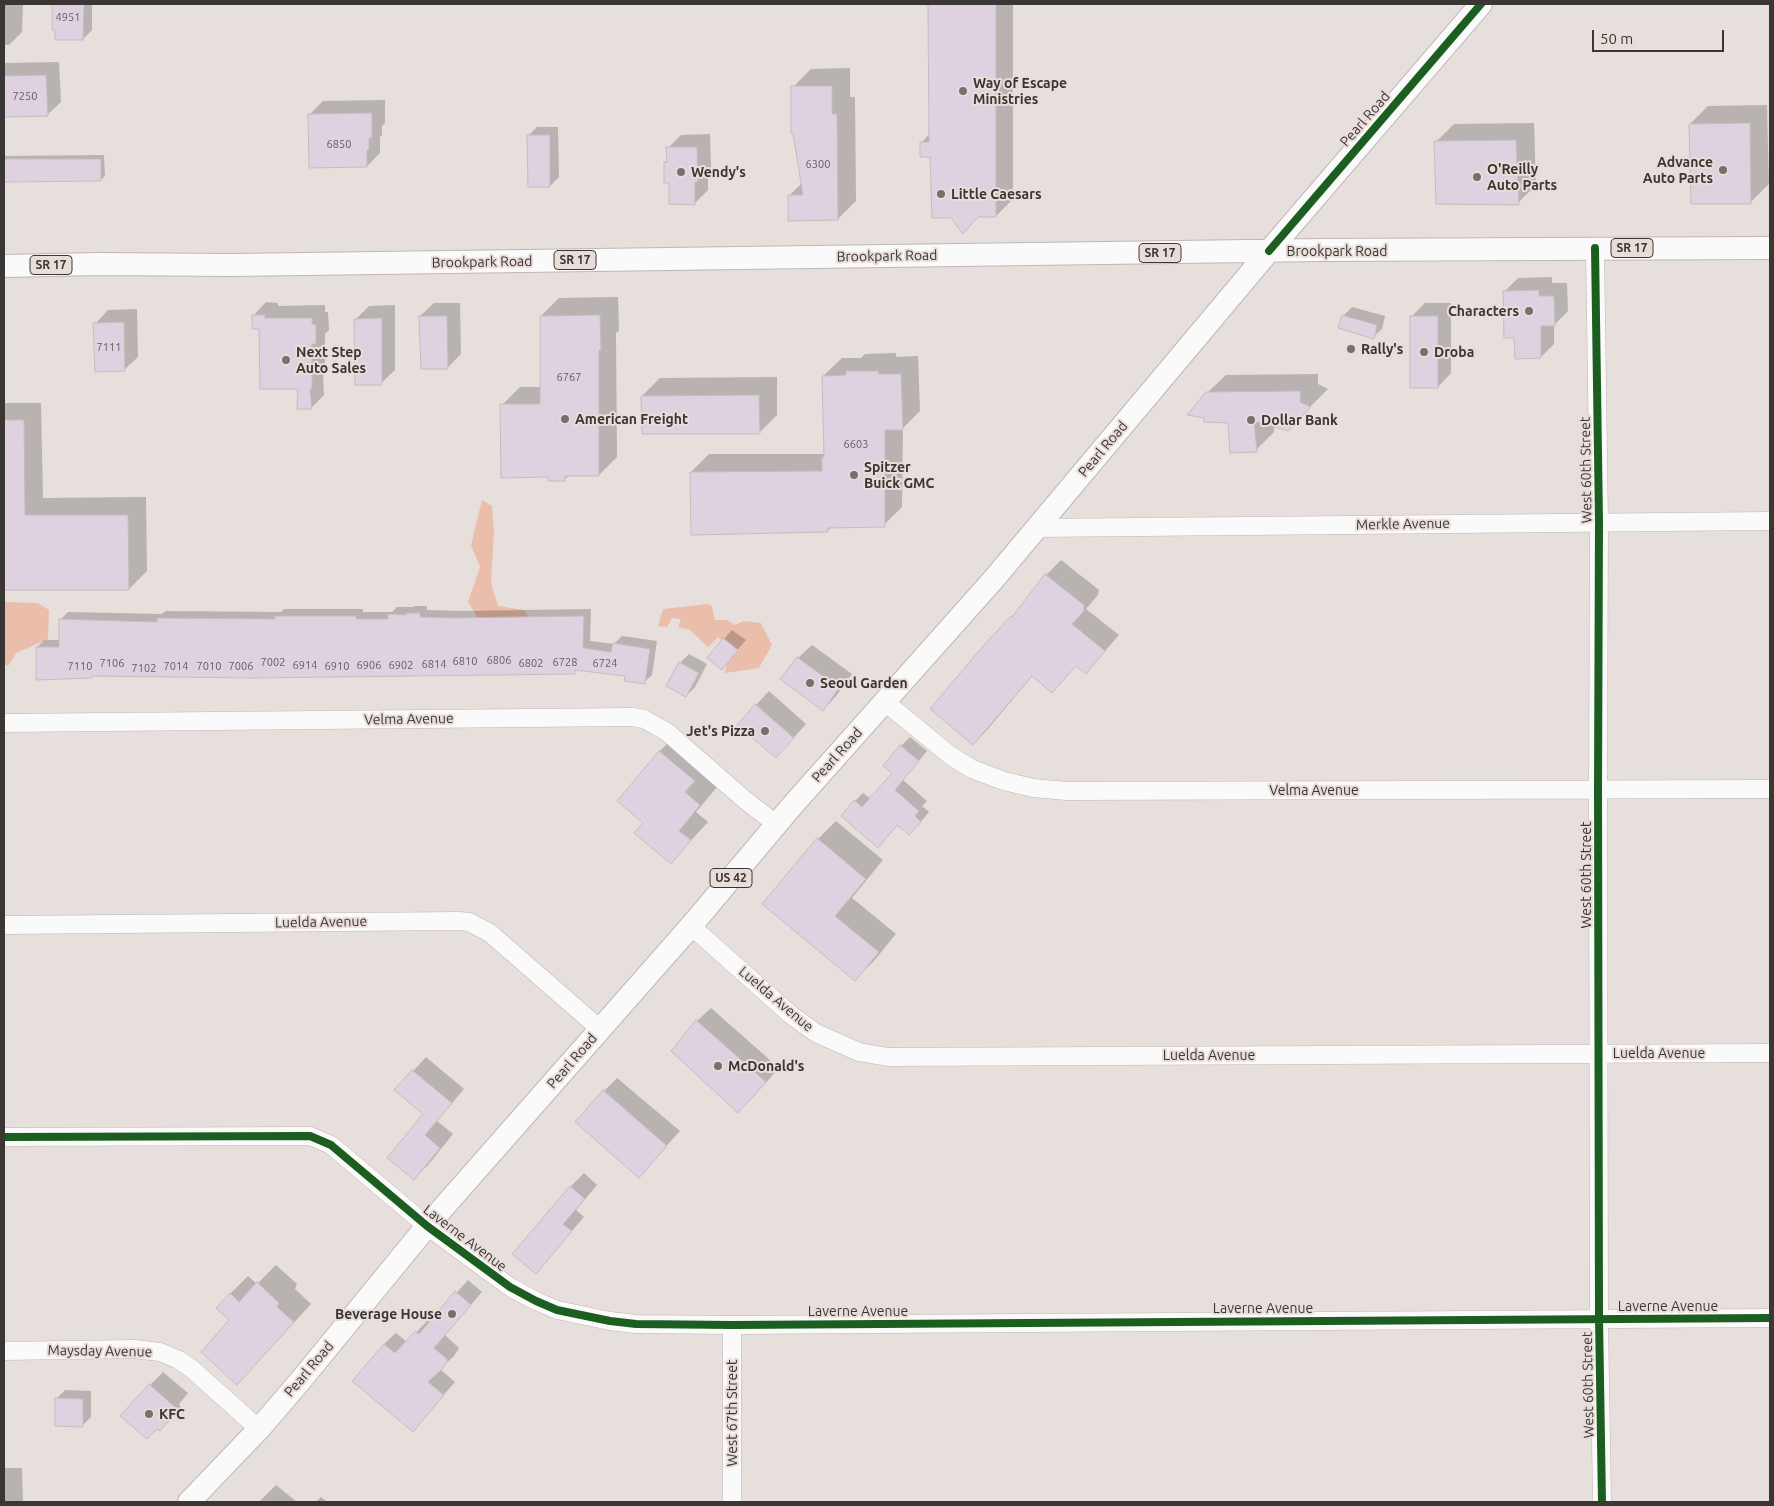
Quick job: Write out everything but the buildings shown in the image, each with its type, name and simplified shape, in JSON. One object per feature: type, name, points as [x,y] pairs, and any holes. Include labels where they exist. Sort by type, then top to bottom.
[{"type":"main road","name":"Pearl Road","points":[[189,1502],[259,1429],[427,1226],[691,926],[776,824],[970,606],[1269,251],[1481,4]]},
{"type":"main road","name":"Brookpark Road","points":[[4,266],[99,264],[259,265],[1269,251],[1770,248]]},
{"type":"street","name":"West 60th Street","points":[[1595,248],[1599,522],[1599,1318],[1602,1502]]},
{"type":"street","name":"Merkle Avenue","points":[[1036,528],[1770,521]]},
{"type":"street","name":"Velma Avenue","points":[[885,702],[951,756],[972,769],[1004,781],[1033,788],[1066,791],[1770,789]]},
{"type":"street","name":"Velma Avenue","points":[[4,723],[632,717],[644,719],[667,732],[745,800],[776,824]]},
{"type":"street","name":"Luelda Avenue","points":[[4,925],[469,922],[490,933],[600,1029]]},
{"type":"street","name":"Luelda Avenue","points":[[691,926],[791,1015],[816,1033],[847,1048],[888,1058],[1770,1053]]},
{"type":"street","name":"Laverne Avenue","points":[[4,1137],[310,1136],[331,1145],[427,1226],[510,1287],[557,1310],[610,1321],[636,1324],[1770,1318]]},
{"type":"street","name":"West 67th Street","points":[[732,1324],[732,1502]]},
{"type":"street","name":"Maysday Avenue","points":[[4,1351],[134,1350],[160,1352],[179,1360],[192,1369],[259,1429]]},
{"type":"shaded area","points":[[482,500],[492,506],[494,532],[491,583],[498,606],[524,610],[534,624],[486,631],[468,602],[480,567],[471,545]]},
{"type":"shaded area","points":[[5,602],[38,603],[49,610],[48,639],[16,653],[8,666],[4,664]]},
{"type":"shaded area","points":[[707,604],[712,606],[715,620],[727,620],[735,625],[743,621],[761,623],[772,645],[759,668],[725,673],[727,661],[725,644],[718,637],[708,647],[690,630],[678,627],[681,619],[672,618],[667,627],[658,626],[663,609]]},
{"type":"cycle path","points":[[1269,251],[1481,4]]},
{"type":"cycle path","points":[[1595,248],[1599,522],[1599,1318],[1602,1502]]},
{"type":"cycle path","points":[[4,1137],[310,1136],[331,1145],[427,1226],[510,1287],[557,1310],[610,1321],[636,1324],[732,1325],[1770,1318]]},
{"type":"place","name":"Way of Escape Ministries","points":[[963,91]]},
{"type":"place","name":"Advance Auto Parts","points":[[1723,170]]},
{"type":"place","name":"Wendy's","points":[[681,172]]},
{"type":"place","name":"O'Reilly Auto Parts","points":[[1477,177]]},
{"type":"place","name":"Little Caesars","points":[[941,194]]},
{"type":"place","name":"Characters","points":[[1529,311]]},
{"type":"place","name":"Rally's","points":[[1351,349]]},
{"type":"place","name":"Droba","points":[[1424,352]]},
{"type":"place","name":"Next Step Auto Sales","points":[[286,360]]},
{"type":"place","name":"American Freight","points":[[565,419]]},
{"type":"place","name":"Dollar Bank","points":[[1251,420]]},
{"type":"place","name":"Spitzer Buick GMC","points":[[854,475]]},
{"type":"place","name":"Seoul Garden","points":[[810,683]]},
{"type":"place","name":"Jet's Pizza","points":[[765,731]]},
{"type":"place","name":"McDonald's","points":[[718,1066]]},
{"type":"place","name":"Beverage House","points":[[452,1314]]},
{"type":"place","name":"KFC","points":[[149,1414]]}]
